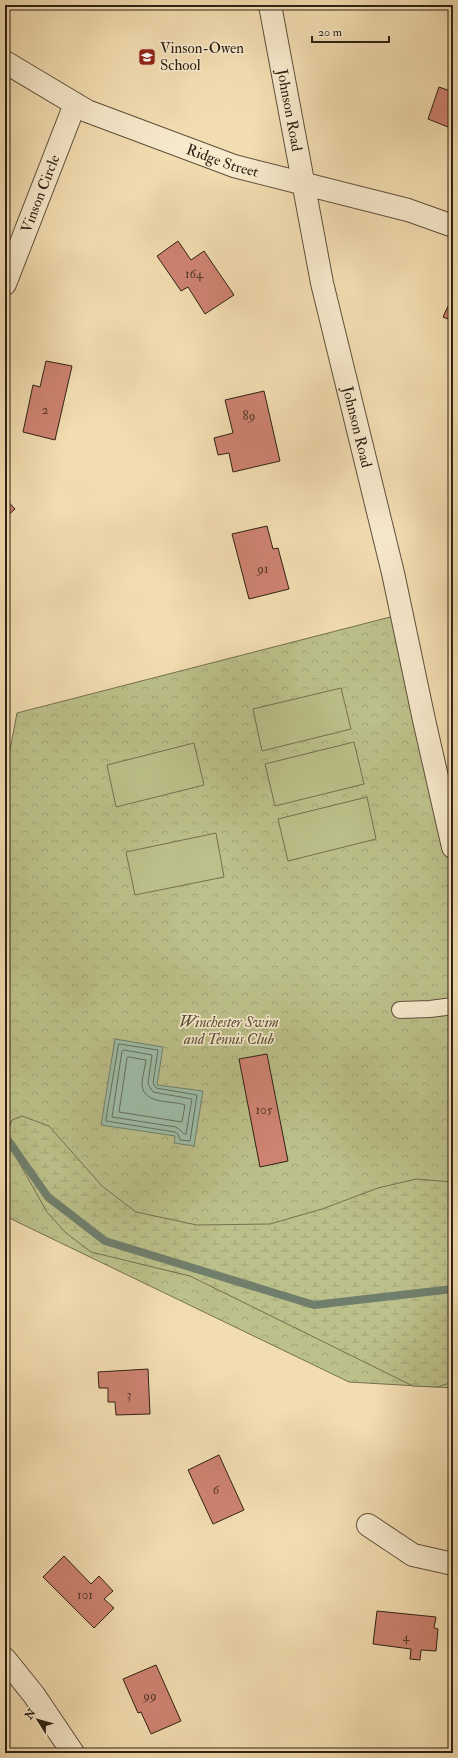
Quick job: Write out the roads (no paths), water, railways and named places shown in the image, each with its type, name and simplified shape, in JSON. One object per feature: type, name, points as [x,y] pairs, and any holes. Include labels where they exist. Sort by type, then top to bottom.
[{"type":"street","name":"Johnson Road","points":[[270,5],[322,283],[393,573],[453,847]]},
{"type":"street","name":"Ridge Street","points":[[5,62],[87,111],[234,166],[408,210],[453,226]]},
{"type":"street","name":"Vinson Circle","points":[[5,284],[76,104]]},
{"type":"street","points":[[368,1525],[413,1555],[453,1564]]},
{"type":"street","points":[[5,1659],[34,1696],[74,1753]]},
{"type":"lane","points":[[400,1010],[430,1009],[453,1006]]},
{"type":"water","points":[[115,1039],[163,1047],[157,1085],[203,1091],[194,1146],[174,1143],[175,1136],[101,1125]]},
{"type":"waterway","points":[[5,1136],[48,1197],[105,1241],[314,1305],[453,1289]]},
{"type":"place","name":"Vinson-Owen School","points":[[147,57]]},
{"type":"park label","name":"Winchester Swim and Tennis Club","points":[[229,1030]]}]
